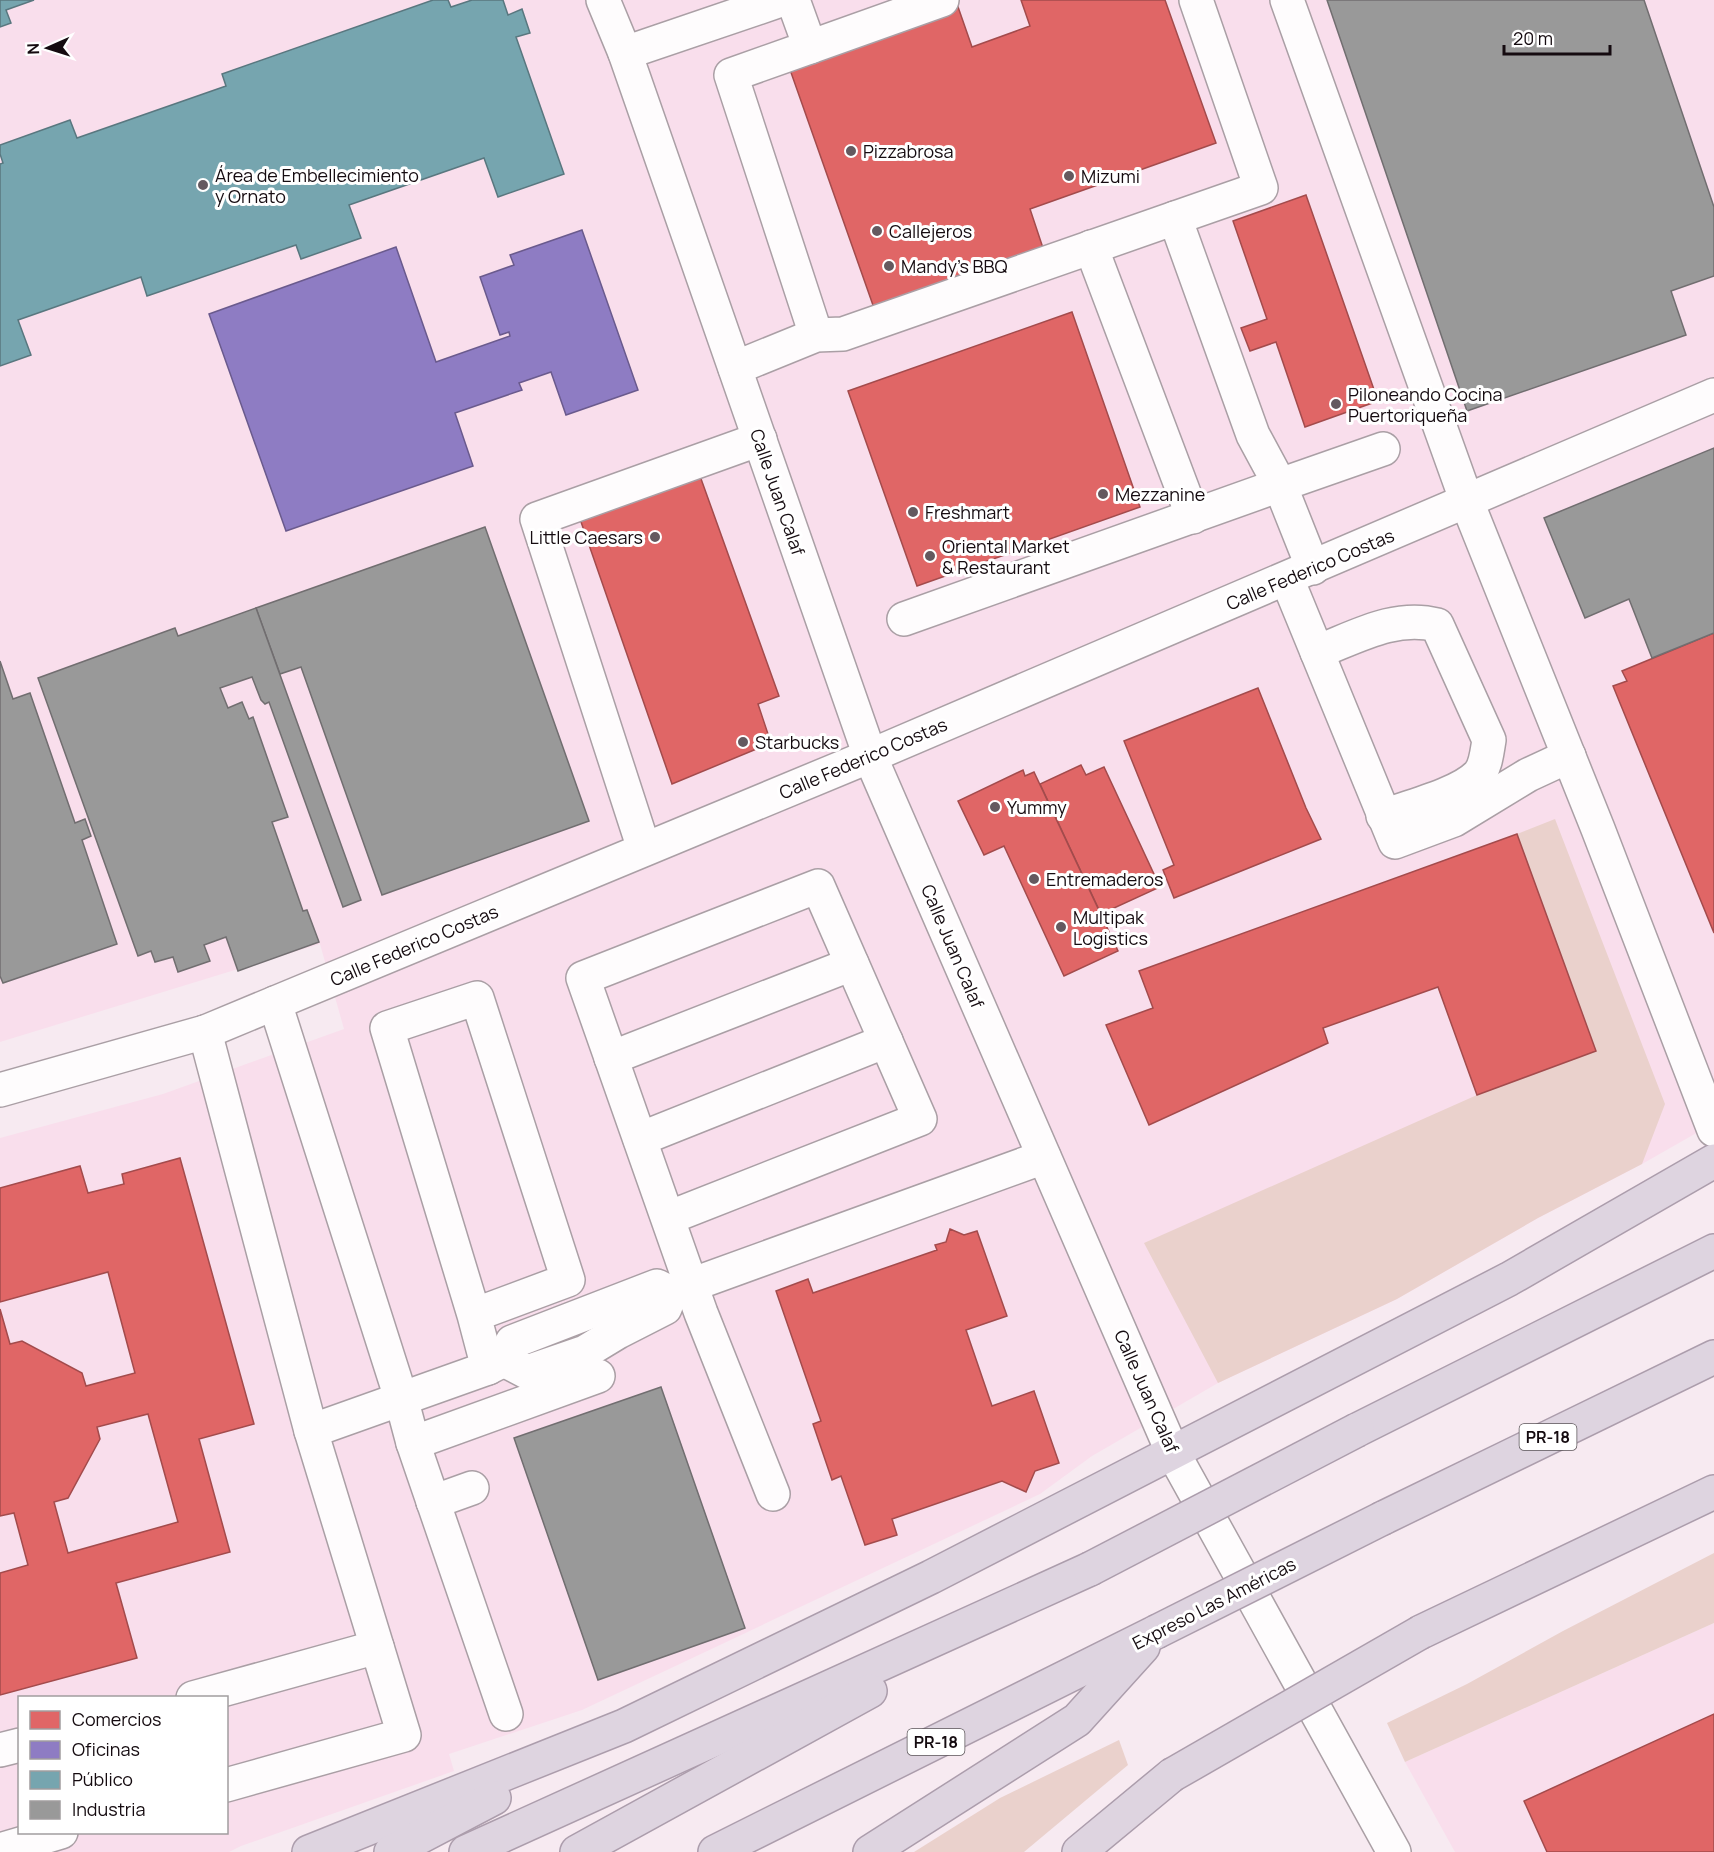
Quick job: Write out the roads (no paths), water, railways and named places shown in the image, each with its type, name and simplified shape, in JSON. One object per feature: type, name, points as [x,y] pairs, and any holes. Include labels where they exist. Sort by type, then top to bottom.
[{"type":"highway","points":[[309,1852],[624,1726],[931,1577],[1509,1279],[1714,1161]]},
{"type":"highway","points":[[577,1852],[1090,1569],[1358,1430],[1714,1251]]},
{"type":"highway","name":"Expreso Las Américas","points":[[715,1852],[1383,1518],[1714,1357]]},
{"type":"highway","points":[[1079,1852],[1172,1775],[1420,1632],[1714,1492]]},
{"type":"highway","points":[[466,1852],[1090,1569]]},
{"type":"highway","points":[[870,1852],[1077,1720],[1156,1632]]},
{"type":"highway","points":[[391,1852],[556,1766],[624,1726]]},
{"type":"street","name":"Calle Juan Calaf","points":[[603,0],[625,53],[870,756],[1172,1451],[1394,1852]]},
{"type":"street","points":[[625,53],[781,0]]},
{"type":"street","points":[[793,0],[810,47]]},
{"type":"street","points":[[816,335],[731,75],[942,0]]},
{"type":"street","points":[[735,368],[816,335],[843,334],[1261,188],[1196,0]]},
{"type":"street","points":[[1287,0],[1467,502],[1569,756],[1714,1130]]},
{"type":"street","points":[[1175,218],[1253,435],[1280,485],[1317,652],[1395,842],[1454,820],[1528,775],[1569,756]]},
{"type":"street","points":[[1092,247],[1193,516]]},
{"type":"street","name":"Calle Federico Costas","points":[[0,1090],[205,1032],[870,756],[1714,395]]},
{"type":"street","points":[[644,849],[537,519],[760,438]]},
{"type":"street","points":[[903,619],[1383,449]]},
{"type":"street","points":[[1317,652],[1394,622],[1422,621],[1437,625],[1489,740],[1486,757],[1479,774],[1460,788],[1383,816]]},
{"type":"street","points":[[668,1218],[920,1119],[818,886],[583,978],[668,1218],[681,1289],[701,1313],[772,1494]]},
{"type":"street","points":[[611,1058],[852,964]]},
{"type":"street","points":[[474,1315],[568,1280],[477,998],[387,1028],[474,1315],[496,1364]]},
{"type":"street","points":[[275,1003],[401,1398],[413,1443],[506,1714]]},
{"type":"street","points":[[205,1032],[311,1431],[404,1735],[228,1784]]},
{"type":"street","points":[[640,1138],[886,1041]]},
{"type":"street","points":[[496,1364],[512,1342],[657,1286],[681,1289],[1044,1157]]},
{"type":"street","points":[[413,1443],[598,1361],[618,1332],[665,1308],[681,1289]]},
{"type":"street","points":[[587,1313],[598,1361]]},
{"type":"street","points":[[311,1431],[496,1364],[527,1372],[585,1352],[598,1361]]},
{"type":"street","points":[[433,1502],[472,1488]]},
{"type":"street","points":[[200,1696],[377,1647]]},
{"type":"street","points":[[0,1750],[18,1746]]},
{"type":"street","points":[[0,1850],[57,1834]]},
{"type":"place","name":"Pizzabrosa","points":[[851,151]]},
{"type":"place","name":"Mizumi","points":[[1069,176]]},
{"type":"place","name":"Área de Embellecimiento y Ornato","points":[[203,185]]},
{"type":"place","name":"Callejeros","points":[[877,231]]},
{"type":"place","name":"Mandy's BBQ","points":[[889,266]]},
{"type":"place","name":"Piloneando Cocina Puertoriqueña","points":[[1336,404]]},
{"type":"place","name":"Mezzanine","points":[[1103,494]]},
{"type":"place","name":"Freshmart","points":[[913,512]]},
{"type":"place","name":"Little Caesars","points":[[655,537]]},
{"type":"place","name":"Oriental Market & Restaurant","points":[[930,556]]},
{"type":"place","name":"Starbucks","points":[[743,742]]},
{"type":"place","name":"Yummy","points":[[995,807]]},
{"type":"place","name":"Entremaderos","points":[[1034,879]]},
{"type":"place","name":"Multipak Logistics","points":[[1061,927]]}]
